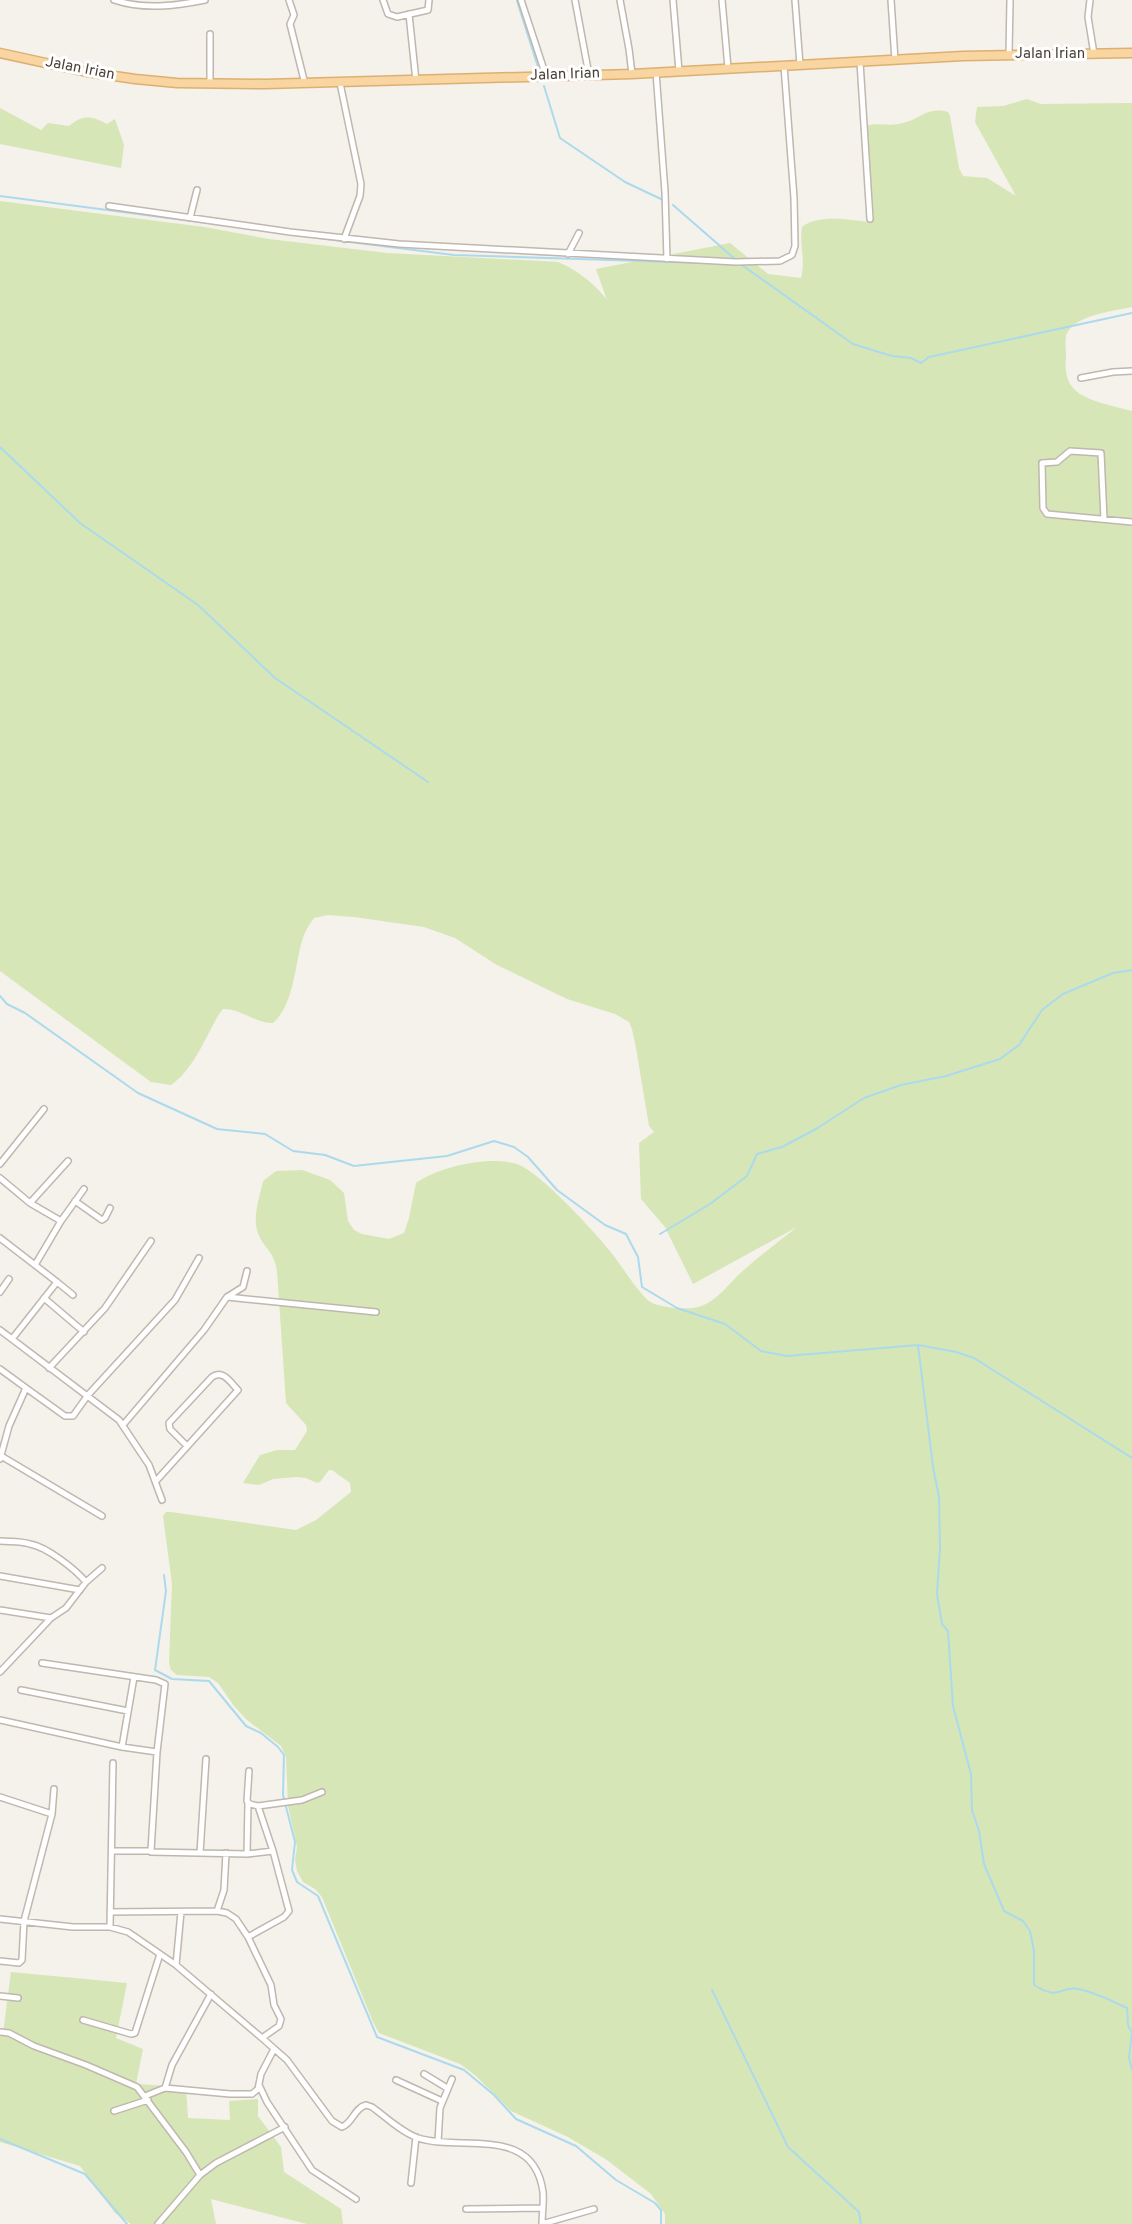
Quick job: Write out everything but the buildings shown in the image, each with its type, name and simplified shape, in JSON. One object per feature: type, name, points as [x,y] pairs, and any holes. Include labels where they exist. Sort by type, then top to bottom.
[{"type":"main road","name":"Jalan Irian","points":[[0,53],[87,72],[177,83],[305,84],[632,74],[1010,54],[1132,53]]},
{"type":"street","points":[[114,0],[140,6],[160,6],[205,0]]},
{"type":"street","points":[[289,0],[294,14],[289,22],[305,84]]},
{"type":"street","points":[[383,0],[389,15],[397,17],[428,10],[429,0]]},
{"type":"street","points":[[521,0],[546,76]]},
{"type":"street","points":[[575,0],[588,75]]},
{"type":"street","points":[[620,0],[632,74]]},
{"type":"street","points":[[673,0],[679,71]]},
{"type":"street","points":[[722,0],[728,68]]},
{"type":"street","points":[[795,0],[800,65]]},
{"type":"street","points":[[891,0],[895,60]]},
{"type":"street","points":[[1010,0],[1010,54]]},
{"type":"street","points":[[1090,0],[1088,17],[1094,54]]},
{"type":"street","points":[[409,14],[416,81]]},
{"type":"street","points":[[210,34],[210,84]]},
{"type":"street","points":[[860,62],[870,219]]},
{"type":"street","points":[[109,206],[399,244],[667,259],[780,261],[790,258],[794,252],[794,198],[784,66]]},
{"type":"street","points":[[656,72],[665,192],[667,259]]},
{"type":"street","points":[[340,83],[361,184],[360,196],[344,238]]},
{"type":"street","points":[[190,218],[197,190]]},
{"type":"street","points":[[568,254],[579,233]]},
{"type":"street","points":[[1081,378],[1132,371]]},
{"type":"street","points":[[1104,519],[1101,453],[1070,451],[1057,462],[1042,463],[1042,503],[1045,512],[1049,515],[1132,522]]},
{"type":"street","points":[[0,1164],[44,1109]]},
{"type":"street","points":[[30,1203],[68,1161]]},
{"type":"street","points":[[0,1178],[30,1203],[61,1221]]},
{"type":"street","points":[[35,1265],[84,1188]]},
{"type":"street","points":[[75,1201],[102,1220],[110,1208]]},
{"type":"street","points":[[0,1238],[73,1295]]},
{"type":"street","points":[[49,1368],[105,1308],[151,1241]]},
{"type":"street","points":[[0,1369],[65,1416],[70,1417],[176,1300],[199,1258]]},
{"type":"street","points":[[123,1425],[204,1330],[227,1297],[243,1287],[247,1271]]},
{"type":"street","points":[[0,1292],[9,1279]]},
{"type":"street","points":[[12,1339],[57,1282]]},
{"type":"street","points":[[227,1297],[376,1312]]},
{"type":"street","points":[[44,1298],[84,1332]]},
{"type":"street","points":[[0,1330],[88,1395],[123,1425],[149,1465],[162,1500]]},
{"type":"street","points":[[156,1481],[188,1446],[238,1390],[220,1374],[212,1377],[169,1423],[170,1429],[188,1446]]},
{"type":"street","points":[[26,1388],[9,1426],[0,1458],[102,1516]]},
{"type":"street","points":[[0,1541],[30,1544],[41,1548],[80,1574],[86,1582]]},
{"type":"street","points":[[0,1672],[51,1618],[66,1608],[86,1582],[102,1568]]},
{"type":"street","points":[[0,1576],[80,1590]]},
{"type":"street","points":[[0,1610],[51,1618]]},
{"type":"street","points":[[42,1663],[156,1680],[165,1684],[157,1752],[151,1852]]},
{"type":"street","points":[[122,1747],[134,1677]]},
{"type":"street","points":[[21,1690],[128,1711]]},
{"type":"street","points":[[0,1720],[122,1747],[157,1752]]},
{"type":"street","points":[[200,1852],[206,1758]]},
{"type":"street","points":[[110,1927],[113,1763]]},
{"type":"street","points":[[247,1854],[248,1803],[246,1795],[249,1771]]},
{"type":"street","points":[[0,1961],[22,1961],[24,1921],[52,1814],[54,1789]]},
{"type":"street","points":[[248,1803],[258,1806],[302,1800],[322,1791]]},
{"type":"street","points":[[0,1797],[52,1814]]},
{"type":"street","points":[[248,1937],[289,1913],[273,1851],[258,1806]]},
{"type":"street","points":[[112,1851],[247,1854],[273,1851]]},
{"type":"street","points":[[217,1911],[224,1890],[226,1853]]},
{"type":"street","points":[[176,1965],[181,1911]]},
{"type":"street","points":[[110,1912],[217,1911],[227,1913],[237,1919],[271,1985],[274,2005],[281,2021],[279,2026],[262,2038]]},
{"type":"street","points":[[0,1919],[73,1927],[110,1927],[128,1932],[176,1965],[287,2060],[316,2104],[336,2126],[348,2125],[359,2108],[366,2104],[416,2137],[438,2142],[503,2145],[528,2159],[538,2175],[543,2192],[542,2224],[594,2209]]},
{"type":"street","points":[[83,2020],[135,2033],[160,1954]]},
{"type":"street","points":[[165,2088],[179,2051],[211,1994]]},
{"type":"street","points":[[0,1996],[18,1998]]},
{"type":"street","points":[[0,2032],[9,2033],[41,2049],[137,2087],[200,2175]]},
{"type":"street","points":[[114,2111],[165,2088],[245,2096],[255,2092],[274,2049]]},
{"type":"street","points":[[424,2074],[447,2088]]},
{"type":"street","points":[[438,2142],[442,2101],[452,2079]]},
{"type":"street","points":[[396,2080],[442,2101]]},
{"type":"street","points":[[258,2085],[312,2170],[356,2199]]},
{"type":"street","points":[[158,2224],[200,2175],[216,2163],[285,2127]]},
{"type":"street","points":[[411,2183],[416,2137]]},
{"type":"street","points":[[466,2209],[542,2208]]},
{"type":"green space","points":[[1027,99],[1041,104],[1132,103],[1132,307],[1094,315],[1076,323],[1070,329],[1066,336],[1066,374],[1069,382],[1080,394],[1132,411],[1132,2224],[665,2224],[665,2214],[651,2194],[607,2160],[568,2137],[511,2111],[475,2075],[460,2064],[379,2033],[322,1897],[315,1889],[303,1882],[297,1871],[295,1860],[297,1847],[288,1806],[286,1757],[281,1746],[247,1720],[218,1683],[209,1677],[177,1675],[171,1670],[169,1663],[172,1584],[163,1516],[166,1512],[171,1512],[296,1530],[316,1520],[351,1492],[350,1483],[332,1470],[329,1470],[317,1483],[296,1477],[273,1479],[259,1485],[243,1483],[260,1455],[277,1450],[295,1450],[307,1431],[306,1425],[286,1403],[276,1264],[256,1227],[257,1207],[263,1181],[276,1171],[302,1170],[330,1180],[344,1193],[348,1221],[354,1230],[362,1234],[389,1239],[404,1233],[416,1183],[426,1177],[464,1164],[493,1161],[517,1164],[539,1178],[579,1216],[649,1301],[673,1308],[693,1308],[712,1301],[750,1264],[797,1227],[693,1284],[665,1227],[641,1199],[639,1143],[654,1132],[649,1126],[636,1048],[629,1022],[615,1014],[567,999],[497,965],[455,938],[424,927],[354,917],[328,915],[314,918],[304,935],[290,993],[281,1014],[273,1023],[223,1009],[193,1062],[171,1085],[151,1082],[0,971],[0,201],[204,227],[269,239],[387,253],[558,262],[585,278],[607,300],[596,269],[730,243],[768,274],[801,278],[802,227],[825,219],[869,222],[874,220],[866,126],[898,124],[935,111],[948,112],[959,168],[963,176],[987,178],[1016,196],[975,122],[977,107],[1003,106]]},
{"type":"green space","points":[[0,108],[41,130],[48,123],[69,126],[83,118],[88,118],[107,124],[115,119],[124,145],[121,168],[0,144]]},
{"type":"green space","points":[[11,1972],[127,1983],[116,2038],[143,2049],[136,2084],[186,2087],[188,2118],[230,2120],[229,2101],[258,2099],[258,2116],[281,2147],[284,2172],[341,2209],[343,2224],[307,2224],[211,2199],[216,2224],[131,2224],[115,2213],[80,2166],[0,2142],[0,2033],[3,2033]]},
{"type":"waterway","points":[[517,1],[538,67]]},
{"type":"waterway","points":[[544,86],[560,138],[625,182],[663,200]]},
{"type":"waterway","points":[[0,196],[253,229]]},
{"type":"waterway","points":[[673,205],[735,259]]},
{"type":"waterway","points":[[318,238],[454,255],[704,263]]},
{"type":"waterway","points":[[739,263],[853,344],[892,356],[911,358],[921,363],[929,357],[1132,313]]},
{"type":"waterway","points":[[0,447],[80,523],[198,605],[275,678],[428,782]]},
{"type":"waterway","points":[[660,1234],[710,1204],[747,1176],[757,1154],[782,1147],[816,1129],[864,1098],[901,1085],[946,1076],[1000,1059],[1019,1045],[1042,1010],[1063,994],[1113,973],[1132,970]]},
{"type":"waterway","points":[[0,996],[7,1004],[25,1013],[138,1093],[217,1129],[265,1134],[293,1151],[325,1155],[354,1166],[447,1156],[494,1141],[514,1147],[528,1157],[557,1190],[605,1225],[626,1234],[638,1257],[642,1287],[677,1308],[725,1324],[761,1351],[787,1356],[918,1345],[933,1467],[939,1497],[940,1548],[937,1594],[942,1624],[948,1631],[953,1706],[971,1774],[972,1810],[979,1831],[984,1864],[1004,1911],[1023,1921],[1030,1931],[1034,1951],[1034,1985],[1055,1993],[1072,1988],[1084,1990],[1127,2008],[1128,2025],[1132,2033],[1129,2057],[1132,2070]]},
{"type":"waterway","points":[[918,1345],[974,1358],[1132,1458]]},
{"type":"waterway","points":[[164,1575],[166,1591],[155,1670],[172,1679],[209,1681],[246,1726],[261,1733],[284,1755],[283,1795],[295,1842],[292,1870],[297,1882],[318,1896],[377,2037],[464,2070],[494,2095],[516,2119],[576,2146],[616,2180],[655,2203],[661,2210],[661,2224]]},
{"type":"waterway","points":[[712,1990],[788,2147],[859,2212],[861,2224]]},
{"type":"waterway","points":[[0,2139],[85,2174],[127,2224]]}]
